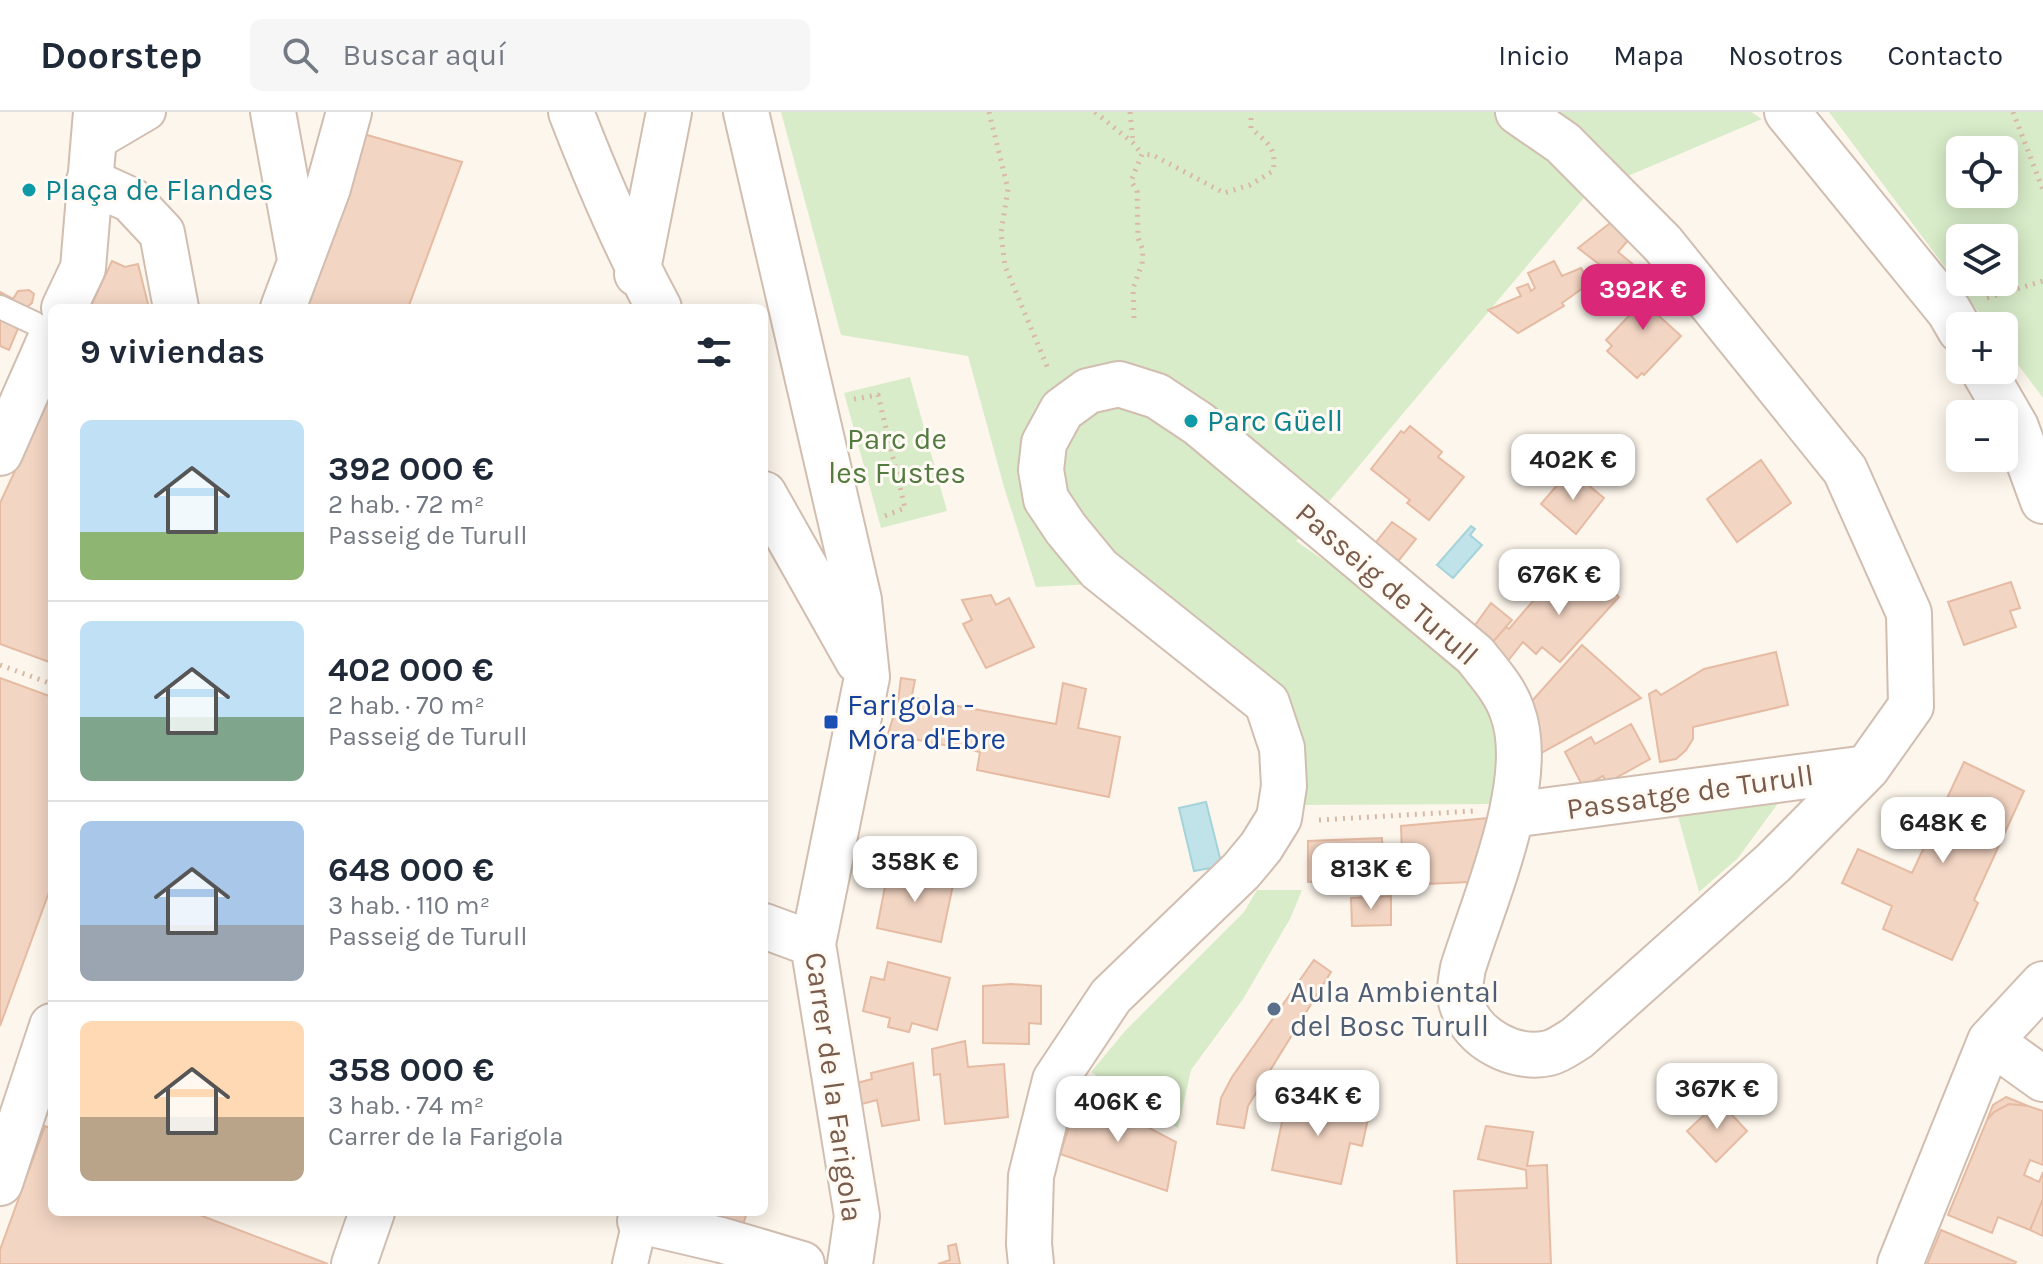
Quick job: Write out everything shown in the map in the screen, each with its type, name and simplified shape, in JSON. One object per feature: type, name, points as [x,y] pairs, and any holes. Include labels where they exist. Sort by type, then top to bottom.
[{"type":"street","points":[[92,146],[148,112]]},
{"type":"street","points":[[273,112],[301,262]]},
{"type":"street","points":[[285,304],[328,188],[349,112]]},
{"type":"street","points":[[571,112],[634,288],[654,304]]},
{"type":"street","points":[[634,288],[669,112]]},
{"type":"street","name":"Carrer de la Farigola","points":[[746,112],[859,600],[867,677],[813,944],[857,1216],[850,1264]]},
{"type":"street","name":"Passeig de Turull","points":[[1062,410],[1088,391],[1119,384],[1157,396],[1199,424],[1475,655],[1497,683],[1512,710],[1519,738],[1519,759],[1497,813],[1463,968],[1462,1006],[1470,1021],[1500,1047],[1522,1053],[1550,1053],[1577,1038],[1773,863],[1867,768],[1911,706],[1909,613],[1845,470],[1663,244],[1563,143],[1518,112]]},
{"type":"street","points":[[1787,112],[1953,312]]},
{"type":"street","points":[[92,146],[131,200],[162,233],[175,304]]},
{"type":"street","points":[[61,304],[83,268],[92,146]]},
{"type":"street","points":[[0,453],[48,327]]},
{"type":"street","points":[[1991,384],[2016,427],[2043,501]]},
{"type":"street","points":[[1031,1264],[1031,1176],[1055,1080],[1111,996],[1241,871],[1261,847],[1279,818],[1284,786],[1282,748],[1267,703],[1099,569],[1046,499],[1041,470],[1044,443],[1062,410]]},
{"type":"street","points":[[768,501],[867,677]]},
{"type":"street","name":"Passatge de Turull","points":[[1497,813],[1867,768]]},
{"type":"street","points":[[768,927],[813,944]]},
{"type":"street","points":[[1900,1264],[1990,1041],[2043,984]]},
{"type":"street","points":[[0,1183],[48,1038]]},
{"type":"street","points":[[1990,1041],[2043,1079]]},
{"type":"street","points":[[354,1264],[371,1216]]},
{"type":"street","points":[[630,1264],[640,1221],[718,1252],[802,1264]]},
{"type":"lane","points":[[0,307],[48,321]]},
{"type":"path","points":[[989,112],[1008,189],[1001,233],[1005,266],[1038,342],[1062,410]]},
{"type":"path","points":[[1095,112],[1142,154],[1153,155],[1224,193],[1270,174],[1275,156],[1270,145],[1251,128],[1251,112]]},
{"type":"path","points":[[1130,112],[1133,143]]},
{"type":"path","points":[[2013,112],[2043,190]]},
{"type":"path","points":[[1134,318],[1133,288],[1142,264],[1143,250],[1138,238],[1137,191],[1131,181],[1142,154]]},
{"type":"path","points":[[1977,312],[2043,281]]},
{"type":"path","points":[[859,398],[878,395],[905,508],[893,513]]},
{"type":"path","points":[[0,665],[48,683]]},
{"type":"path","points":[[1314,820],[1497,813]]},
{"type":"green space","name":"Parc Güell","points":[[781,112],[1751,112],[1762,119],[1588,193],[1296,541],[1399,612],[1450,658],[1498,724],[1496,804],[1296,805],[1299,753],[1132,582],[1036,587],[1004,487],[968,356],[841,335]]},
{"type":"green space","points":[[1829,112],[2043,112],[2043,398],[2018,365],[2018,312],[1979,312],[1967,296],[2018,296],[2018,224],[1946,224],[1946,268]]},
{"type":"green space","name":"Parc de les Fustes","points":[[910,377],[947,511],[881,528],[844,393]]},
{"type":"green space","points":[[1784,795],[1738,858],[1699,892],[1676,809]]},
{"type":"green space","points":[[1257,890],[1302,890],[1290,919],[1243,999],[1191,1070],[1178,1128],[1091,1072],[1126,1030],[1244,912]]},
{"type":"water","points":[[1471,526],[1475,529],[1470,535],[1482,545],[1453,578],[1437,565]]},
{"type":"water","points":[[1206,802],[1222,866],[1194,871],[1179,808]]},
{"type":"building","points":[[360,133],[462,162],[409,304],[305,304]]},
{"type":"building","points":[[1614,220],[1630,238],[1618,252],[1642,272],[1630,288],[1578,248]]},
{"type":"building","points":[[112,261],[125,267],[138,264],[148,304],[92,304]]},
{"type":"building","points":[[1554,261],[1562,276],[1581,268],[1590,283],[1562,303],[1564,306],[1518,333],[1488,310],[1521,296],[1517,288],[1528,284],[1531,291],[1535,288],[1528,273]]},
{"type":"building","points":[[1653,269],[1665,287],[1647,305],[1681,336],[1644,375],[1642,373],[1637,378],[1607,351],[1612,346],[1606,340],[1643,301],[1634,293]]},
{"type":"building","points":[[29,290],[34,294],[32,303],[27,307],[9,350],[0,346],[0,292],[13,299],[18,291]]},
{"type":"building","points":[[48,400],[48,662],[0,644],[0,503]]},
{"type":"building","points":[[1410,426],[1442,452],[1438,457],[1464,477],[1429,520],[1407,503],[1410,500],[1371,469],[1401,431],[1404,433]]},
{"type":"building","points":[[1761,460],[1791,503],[1737,542],[1707,499]]},
{"type":"building","points":[[1570,470],[1604,498],[1576,534],[1541,504]]},
{"type":"building","points":[[1392,522],[1416,539],[1395,565],[1372,547]]},
{"type":"building","points":[[1577,569],[1590,569],[1619,597],[1560,662],[1542,647],[1536,654],[1523,642],[1507,662],[1491,644],[1506,627],[1509,629],[1544,588],[1554,597]]},
{"type":"building","points":[[2011,582],[2020,608],[2010,611],[2016,627],[1964,645],[1948,602]]},
{"type":"building","points":[[991,595],[996,605],[1009,598],[1034,647],[986,668],[963,624],[972,620],[962,600]]},
{"type":"building","points":[[1491,603],[1512,620],[1491,644],[1473,628]]},
{"type":"building","points":[[1582,645],[1641,698],[1536,756],[1531,702]]},
{"type":"building","points":[[1776,652],[1788,705],[1693,727],[1693,739],[1686,750],[1676,759],[1660,762],[1649,694],[1656,690],[1661,695],[1704,669]]},
{"type":"building","points":[[0,678],[48,696],[48,895],[0,1026]]},
{"type":"building","points":[[901,678],[915,680],[912,695],[919,699],[1056,724],[1063,683],[1086,689],[1078,728],[1120,737],[1109,797],[977,770],[980,752],[888,734]]},
{"type":"building","points":[[1631,724],[1650,759],[1616,778],[1617,781],[1608,786],[1603,776],[1583,787],[1565,752],[1591,737],[1595,744]]},
{"type":"building","points":[[1964,762],[2024,791],[1974,900],[1978,903],[1952,960],[1883,929],[1892,906],[1842,883],[1858,849],[1912,873]]},
{"type":"building","points":[[1490,818],[1470,882],[1403,885],[1401,826]]},
{"type":"building","points":[[1382,838],[1383,873],[1391,873],[1391,885],[1369,886],[1368,880],[1308,882],[1308,841]]},
{"type":"building","points":[[889,866],[954,880],[941,942],[877,928]]},
{"type":"building","points":[[1391,896],[1391,925],[1352,926],[1351,898]]},
{"type":"building","points":[[1314,960],[1331,972],[1248,1106],[1244,1128],[1217,1124],[1221,1098],[1232,1077]]},
{"type":"building","points":[[888,962],[950,978],[937,1030],[912,1023],[909,1032],[888,1027],[890,1018],[863,1011],[871,977],[884,980]]},
{"type":"building","points":[[983,986],[1041,986],[1041,1024],[1029,1023],[1029,1044],[983,1043]]},
{"type":"building","points":[[965,1041],[968,1067],[1004,1064],[1008,1117],[945,1124],[940,1074],[934,1075],[932,1049]]},
{"type":"building","points":[[913,1063],[919,1120],[882,1126],[877,1100],[858,1105],[853,1084],[872,1079],[871,1073]]},
{"type":"building","points":[[1081,1092],[1176,1142],[1167,1191],[1060,1154]]},
{"type":"building","points":[[1288,1093],[1370,1110],[1362,1146],[1350,1143],[1341,1184],[1272,1170]]},
{"type":"building","points":[[2006,1097],[2028,1106],[2009,1104],[1987,1120],[1993,1105]]},
{"type":"building","points":[[1719,1101],[1747,1131],[1716,1162],[1687,1131]]},
{"type":"building","points":[[2009,1104],[2043,1111],[2043,1165],[2030,1160],[2024,1175],[2039,1182],[2043,1172],[2043,1199],[2030,1230],[1998,1217],[1992,1233],[1948,1215],[1987,1120]]},
{"type":"building","points":[[45,1126],[48,1127],[48,1216],[202,1216],[328,1264],[0,1264],[0,1250]]},
{"type":"building","points":[[1486,1126],[1533,1132],[1527,1166],[1547,1165],[1551,1264],[1457,1264],[1454,1191],[1527,1188],[1526,1170],[1478,1159]]},
{"type":"building","points":[[2043,1199],[2043,1236],[2030,1230]]},
{"type":"building","points":[[713,1216],[746,1216],[743,1225]]},
{"type":"building","points":[[1941,1230],[2016,1262],[1927,1264]]},
{"type":"building","points":[[956,1244],[960,1264],[938,1264],[950,1260],[948,1246]]},
{"type":"place","name":"Plaça de Flandes","points":[[29,190]]},
{"type":"place","name":"Parc Güell","points":[[1191,421]]},
{"type":"place","name":"Farigola - Móra d'Ebre","points":[[831,722]]},
{"type":"place","name":"Aula Ambiental del Bosc Turull","points":[[1274,1009]]}]
